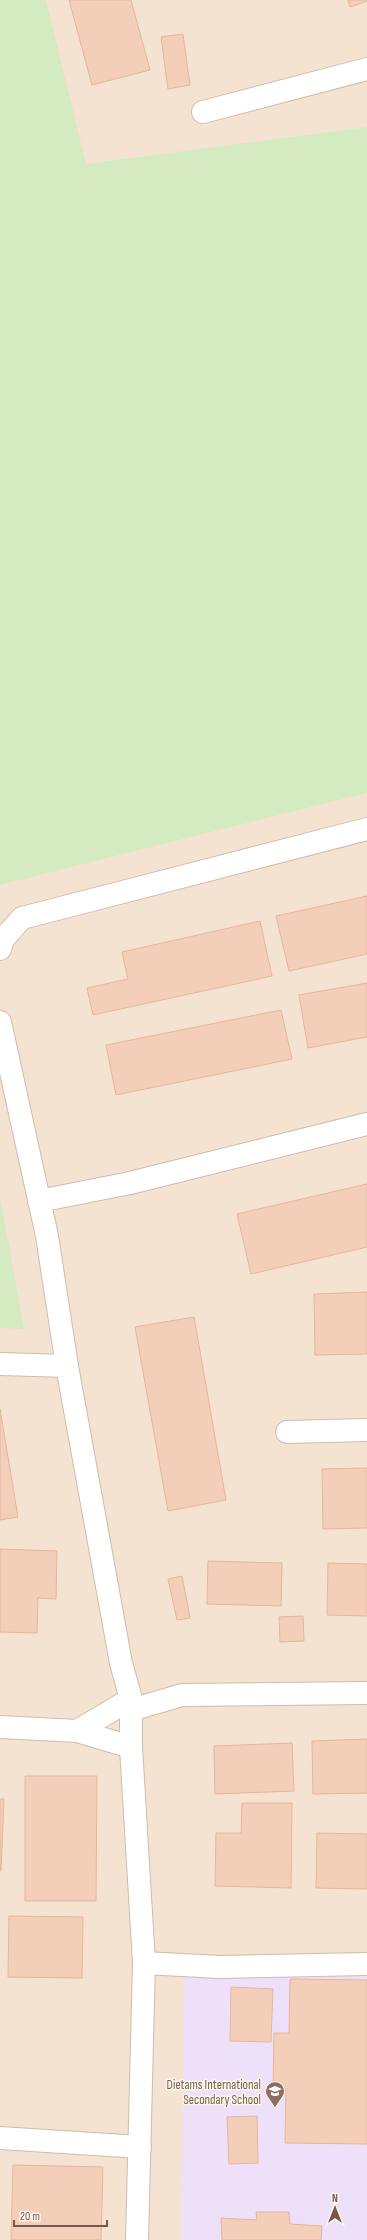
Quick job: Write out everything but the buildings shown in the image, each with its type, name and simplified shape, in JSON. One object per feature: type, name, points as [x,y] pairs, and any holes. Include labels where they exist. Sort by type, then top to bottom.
[{"type":"street","points":[[203,112],[367,68]]},
{"type":"street","points":[[0,949],[3,939],[22,918],[367,829]]},
{"type":"street","points":[[0,1022],[47,1236],[67,1366],[121,1663],[131,1704],[131,1747],[144,1963],[137,2240]]},
{"type":"street","points":[[39,1201],[130,1183],[367,1124]]},
{"type":"street","points":[[0,1364],[67,1366]]},
{"type":"street","points":[[287,1432],[367,1430]]},
{"type":"street","points":[[77,1731],[131,1704],[182,1696],[367,1693]]},
{"type":"street","points":[[0,1727],[77,1731],[131,1747]]},
{"type":"street","points":[[144,1963],[220,1967],[367,1964]]},
{"type":"street","points":[[0,2138],[140,2147]]},
{"type":"shaded area","points":[[0,0],[367,0],[367,2240],[0,2240]]},
{"type":"shaded area","name":"Dietams International Secondary School","points":[[367,1971],[367,2240],[181,2240],[184,1975]]},
{"type":"green space","points":[[0,0],[46,0],[86,164],[367,127],[367,793],[0,885]]},
{"type":"green space","points":[[0,1196],[24,1329],[0,1328]]},
{"type":"place","name":"Dietams International Secondary School","points":[[275,2108]]}]
